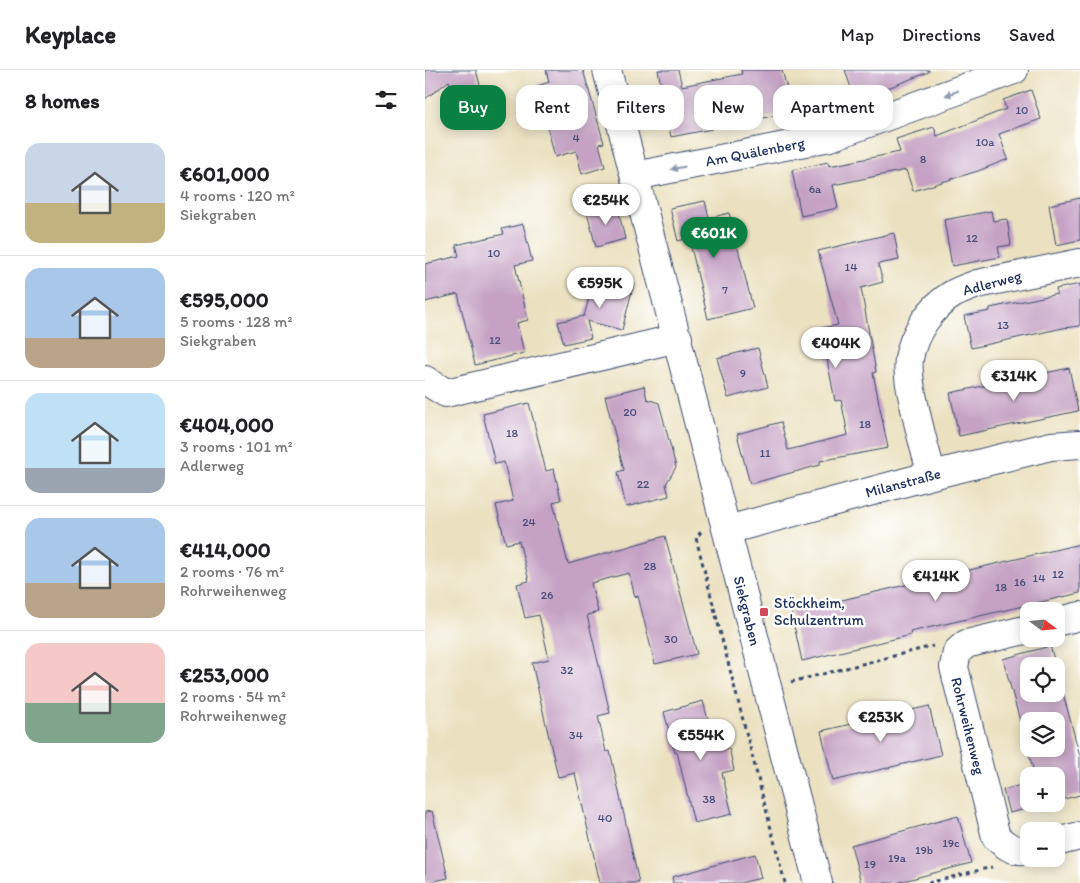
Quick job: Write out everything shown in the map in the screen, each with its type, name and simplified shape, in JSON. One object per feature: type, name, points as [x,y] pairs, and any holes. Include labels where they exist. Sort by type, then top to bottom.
[{"type":"street","name":"Siekgraben","points":[[607,70],[818,883]]},
{"type":"street","name":"Am Quälenberg","points":[[635,176],[830,137],[1014,70]]},
{"type":"street","name":"Adlerweg","points":[[931,475],[910,382],[909,359],[914,341],[922,325],[935,308],[953,294],[968,287],[1080,263]]},
{"type":"street","points":[[425,380],[446,393],[677,338]]},
{"type":"street","name":"Milanstraße","points":[[725,519],[931,475],[1051,446],[1080,444]]},
{"type":"street","points":[[1065,620],[1080,616]]},
{"type":"street","points":[[957,652],[966,644],[1020,630]]},
{"type":"street","name":"Rohrweihenweg","points":[[957,652],[954,667],[996,837],[1018,848]]},
{"type":"street","points":[[1065,840],[1080,836]]},
{"type":"path","points":[[725,519],[696,538],[785,883]]},
{"type":"path","points":[[767,688],[939,645],[957,652]]},
{"type":"path","points":[[928,883],[1001,865],[1018,848]]},
{"type":"building","points":[[425,70],[476,70],[480,85],[450,85],[449,81],[440,85],[440,88],[425,99]]},
{"type":"building","points":[[546,70],[583,70],[587,85],[540,85],[549,82]]},
{"type":"building","points":[[658,70],[678,70],[682,85],[661,85]]},
{"type":"building","points":[[741,70],[782,70],[786,85],[773,85],[773,116],[763,118],[763,85],[694,85],[694,130],[707,130],[671,137],[670,130],[684,130],[684,86],[742,74]]},
{"type":"building","points":[[845,70],[929,70],[929,72],[893,86],[850,85]]},
{"type":"building","points":[[588,87],[598,122],[598,130],[600,130],[604,143],[599,144],[605,167],[582,174],[576,151],[555,157],[548,130],[588,130]]},
{"type":"building","points":[[1031,90],[1041,119],[999,134],[1008,159],[978,171],[913,191],[906,170],[833,185],[838,208],[801,216],[792,170],[828,162],[829,166],[900,152],[896,139],[934,127],[937,136],[1006,109],[1003,100]]},
{"type":"building","points":[[1080,198],[1080,240],[1056,245],[1049,205]]},
{"type":"building","points":[[705,201],[709,218],[729,213],[753,308],[708,319],[689,238],[678,241],[670,208]]},
{"type":"building","points":[[617,205],[625,239],[596,247],[587,212]]},
{"type":"building","points":[[991,211],[993,221],[1007,219],[1011,245],[998,247],[1000,257],[952,266],[944,220]]},
{"type":"building","points":[[523,224],[532,261],[515,265],[528,320],[517,323],[524,353],[475,365],[458,294],[425,302],[425,264],[459,256],[456,245],[504,234],[502,229]]},
{"type":"building","points":[[894,233],[899,260],[878,264],[883,282],[861,288],[876,372],[873,373],[888,448],[820,461],[820,465],[750,484],[737,434],[781,422],[788,450],[848,435],[841,400],[835,401],[821,328],[838,325],[818,251]]},
{"type":"building","points":[[596,273],[634,283],[622,330],[587,321],[591,338],[564,344],[558,322],[584,316]]},
{"type":"building","points":[[1080,284],[1080,326],[971,348],[964,316],[990,311],[990,308],[1057,294],[1056,289]]},
{"type":"building","points":[[758,348],[768,387],[728,398],[717,358]]},
{"type":"building","points":[[1069,368],[1078,411],[959,436],[950,393]]},
{"type":"building","points":[[644,386],[647,399],[659,403],[676,467],[666,484],[669,496],[626,507],[618,472],[624,470],[605,396]]},
{"type":"building","points":[[529,403],[546,471],[554,469],[561,500],[553,502],[568,564],[665,536],[697,654],[655,664],[638,596],[635,597],[629,573],[591,583],[598,612],[587,615],[610,713],[598,716],[606,752],[610,751],[639,883],[600,883],[575,773],[558,777],[532,663],[549,659],[539,615],[525,618],[517,584],[529,581],[519,541],[506,544],[496,505],[513,501],[504,462],[495,464],[483,414]]},
{"type":"building","points":[[1080,544],[1080,593],[1041,602],[1020,602],[1020,607],[910,632],[911,635],[802,661],[791,612]]},
{"type":"building","points":[[1043,648],[1051,648],[1053,657],[1020,657],[1020,702],[1065,701],[1080,756],[1080,795],[1065,799],[1065,767],[1033,767],[1030,757],[1065,757],[1065,712],[1020,712],[1020,721],[1003,659]]},
{"type":"building","points":[[703,701],[711,731],[717,729],[723,749],[729,748],[734,770],[722,773],[732,814],[694,823],[677,752],[675,753],[664,712]]},
{"type":"building","points":[[929,706],[941,755],[833,781],[821,731]]},
{"type":"building","points":[[1020,785],[1020,810],[1009,813],[1003,790]]},
{"type":"building","points":[[432,811],[448,878],[425,883],[425,812]]},
{"type":"building","points":[[958,816],[971,863],[896,883],[861,883],[851,845]]},
{"type":"building","points":[[755,854],[761,878],[740,883],[673,883],[672,877]]},
{"type":"place","name":"Stöckheim, Schulzentrum","points":[[764,612]]}]
